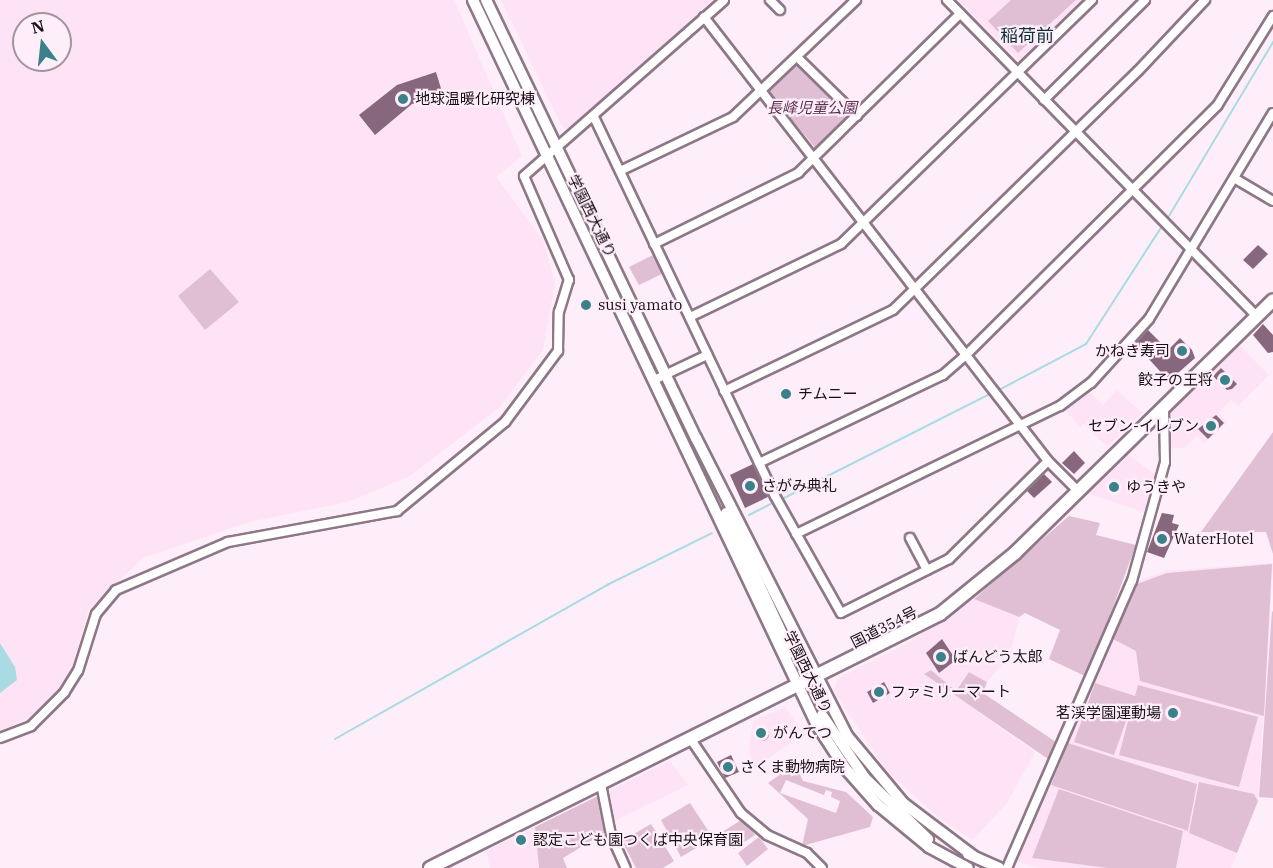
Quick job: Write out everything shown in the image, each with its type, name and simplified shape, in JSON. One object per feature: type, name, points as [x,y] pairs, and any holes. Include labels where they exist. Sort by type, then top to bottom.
[{"type":"highway","name":"国道354号","points":[[430,868],[692,741],[940,614],[991,575],[1273,300]]},
{"type":"main road","name":"学園西大通り","points":[[473,0],[685,444],[797,686],[826,741],[856,781],[908,831],[966,867]]},
{"type":"main road","name":"学園西大通り","points":[[486,0],[665,375],[815,678],[873,773],[922,820],[973,856]]},
{"type":"main road","name":"学園西大通り","points":[[696,438],[732,528],[791,652]]},
{"type":"main road","name":"学園西大通り","points":[[685,444],[732,528]]},
{"type":"main road","name":"学園西大通り","points":[[822,715],[865,778],[915,826],[966,867]]},
{"type":"main road","name":"学園西大通り","points":[[915,826],[999,868]]},
{"type":"street","points":[[0,738],[31,726],[68,688],[96,614],[116,590],[228,542],[397,511],[505,422],[558,351],[559,312],[568,270],[524,176],[594,117],[724,0]]},
{"type":"street","points":[[770,0],[780,10]]},
{"type":"street","points":[[620,171],[733,117],[762,92],[856,0]]},
{"type":"street","points":[[947,0],[1256,316]]},
{"type":"street","points":[[690,317],[819,256],[865,224],[1092,0]]},
{"type":"street","points":[[1044,100],[1145,0]]},
{"type":"street","points":[[724,391],[872,321],[915,291],[1076,132],[1205,0]]},
{"type":"street","points":[[654,244],[784,182],[813,158],[960,14]]},
{"type":"street","points":[[759,463],[943,375],[966,355],[1217,106],[1273,16]]},
{"type":"street","points":[[704,18],[1048,461],[1078,492]]},
{"type":"street","points":[[797,57],[856,116]]},
{"type":"street","points":[[796,534],[1072,399],[1128,347],[1191,249],[1273,113]]},
{"type":"street","points":[[594,117],[759,463],[841,613],[949,559],[1048,461]]},
{"type":"street","points":[[1234,178],[1273,201]]},
{"type":"street","points":[[654,380],[707,355]]},
{"type":"street","points":[[1008,868],[1132,581],[1165,462],[1164,408]]},
{"type":"street","points":[[910,538],[927,570]]},
{"type":"street","points":[[692,741],[741,813],[767,835],[807,853],[822,868]]},
{"type":"street","points":[[601,784],[611,835],[626,868]]},
{"type":"shaded area","points":[[0,0],[454,0],[522,156],[496,177],[543,240],[555,283],[543,350],[500,407],[410,476],[348,502],[249,522],[143,558],[89,609],[70,677],[30,717],[0,731]]},
{"type":"shaded area","points":[[501,0],[713,0],[569,129],[562,127]]},
{"type":"shaded area","points":[[958,0],[1087,0],[1021,63]]},
{"type":"shaded area","points":[[1239,345],[1269,375],[1238,406],[1231,400],[1218,413],[1227,423],[1204,444],[1197,436],[1184,448],[1169,448],[1170,413]]},
{"type":"shaded area","points":[[1088,390],[1103,405],[1117,390],[1142,413],[1107,447],[1084,424],[1080,427],[1064,408]]},
{"type":"shaded area","points":[[1129,455],[1159,477],[1146,513],[1089,494]]},
{"type":"shaded area","name":"茗渓学園運動場","points":[[1273,563],[1258,801],[1254,794],[1189,833],[1237,853],[1231,868],[1040,868],[1016,861],[1050,785],[1188,831],[1197,784],[1068,743],[1136,582],[1166,571]]},
{"type":"shaded area","points":[[974,599],[1019,617],[1010,655],[987,682],[969,672],[956,691],[931,670],[924,674],[1035,752],[1007,803],[973,840],[940,819],[886,770],[834,692],[837,679],[909,642]]},
{"type":"shaded area","points":[[785,707],[804,734],[754,768],[749,750],[753,721]]},
{"type":"shaded area","points":[[670,761],[688,785],[612,822],[606,792]]},
{"type":"shaded area","name":"認定こども園つくば中央保育園","points":[[535,827],[539,868],[490,868],[486,851]]},
{"type":"green space","points":[[1011,0],[1076,0],[1018,53],[988,21]]},
{"type":"green space","name":"長峰児童公園","points":[[798,62],[851,115],[817,150],[769,92]]},
{"type":"green space","points":[[578,203],[655,362],[651,363]]},
{"type":"green space","points":[[655,254],[664,273],[639,285],[629,267]]},
{"type":"green space","points":[[210,269],[239,302],[205,330],[178,296]]},
{"type":"green space","points":[[1273,432],[1273,554],[1266,532],[1201,532]]},
{"type":"green space","points":[[1069,516],[1100,523],[1096,535],[1136,545],[1087,677],[1049,659],[1060,630],[1025,613],[1019,617],[974,599]]},
{"type":"green space","points":[[1272,564],[1264,716],[1140,681],[1136,651],[1113,639],[1137,584],[1167,573]]},
{"type":"green space","points":[[1273,612],[1273,798],[1259,797]]},
{"type":"green space","points":[[931,670],[956,691],[969,672],[987,682],[983,693],[1059,744],[1051,761],[924,674]]},
{"type":"green space","points":[[1095,683],[1135,696],[1138,685],[1258,717],[1239,787],[1119,755],[1133,702],[1114,755],[1074,742]]},
{"type":"green space","points":[[1068,743],[1197,784],[1188,831],[1051,785]]},
{"type":"green space","points":[[795,764],[803,781],[846,792],[873,817],[870,827],[802,846],[808,819],[768,783]],"holes":[[[786,780],[824,795],[826,790],[832,792],[831,797],[840,801],[836,813],[780,793]]]},
{"type":"green space","points":[[1199,782],[1254,794],[1258,801],[1237,853],[1189,833]]},
{"type":"green space","points":[[1059,789],[1183,831],[1176,868],[1107,868],[1032,858]]},
{"type":"green space","points":[[600,795],[606,832],[563,858],[567,868],[539,868],[535,827]]},
{"type":"green space","points":[[690,803],[713,838],[681,857],[661,820]]},
{"type":"green space","points":[[743,819],[755,835],[734,849],[722,832]]},
{"type":"green space","points":[[651,824],[674,861],[663,868],[636,868],[622,841]]},
{"type":"green space","points":[[759,837],[768,849],[747,866],[738,853]]},
{"type":"water","points":[[0,643],[15,667],[17,680],[0,693]]},
{"type":"building","name":"地球温暖化研究棟","points":[[436,72],[443,95],[412,104],[375,135],[359,115],[397,85]]},
{"type":"building","points":[[1258,245],[1268,254],[1253,269],[1243,260]]},
{"type":"building","points":[[1263,324],[1273,335],[1273,352],[1268,353],[1253,335]]},
{"type":"building","points":[[1148,330],[1168,350],[1180,338],[1192,350],[1195,358],[1169,381],[1135,344]]},
{"type":"building","name":"餃子の王将","points":[[1221,368],[1237,384],[1232,389],[1227,390],[1213,376]]},
{"type":"building","name":"セブン-イレブン","points":[[1216,415],[1224,423],[1208,439],[1198,429]]},
{"type":"building","points":[[1074,451],[1085,463],[1074,474],[1062,463]]},
{"type":"building","name":"さがみ典礼","points":[[753,464],[768,497],[745,508],[730,475]]},
{"type":"building","points":[[1044,474],[1052,482],[1034,498],[1027,491]]},
{"type":"building","name":"WaterHotel","points":[[1162,513],[1174,515],[1172,523],[1179,525],[1164,558],[1147,552]]},
{"type":"building","name":"ばんどう太郎","points":[[942,639],[956,660],[939,673],[926,653]]},
{"type":"building","name":"ファミリーマート","points":[[884,682],[890,693],[873,703],[867,692]]},
{"type":"building","name":"がんてつ","points":[[759,727],[765,727],[769,734],[765,741],[759,741],[755,737],[755,731]]},
{"type":"building","name":"さくま動物病院","points":[[731,755],[739,772],[725,778],[717,762]]},
{"type":"waterway","points":[[1169,216],[1273,42]]},
{"type":"waterway","points":[[997,391],[1086,344],[1160,229]]},
{"type":"waterway","points":[[780,500],[992,393]]},
{"type":"waterway","points":[[749,515],[775,502]]},
{"type":"waterway","points":[[335,739],[607,585],[712,533]]},
{"type":"tunnel","points":[[791,653],[822,715]]},
{"type":"place","name":"地球温暖化研究棟","points":[[403,99]]},
{"type":"place","name":"susi yamato","points":[[586,305]]},
{"type":"place","name":"かねき寿司","points":[[1182,351]]},
{"type":"place","name":"餃子の王将","points":[[1225,380]]},
{"type":"place","name":"チムニー","points":[[786,394]]},
{"type":"place","name":"セブン-イレブン","points":[[1211,426]]},
{"type":"place","name":"さがみ典礼","points":[[750,486]]},
{"type":"place","name":"ゆうきや","points":[[1114,487]]},
{"type":"place","name":"WaterHotel","points":[[1162,539]]},
{"type":"place","name":"ばんどう太郎","points":[[941,657]]},
{"type":"place","name":"ファミリーマート","points":[[879,692]]},
{"type":"place","name":"茗渓学園運動場","points":[[1173,713]]},
{"type":"place","name":"がんてつ","points":[[761,733]]},
{"type":"place","name":"さくま動物病院","points":[[728,767]]},
{"type":"place","name":"認定こども園つくば中央保育園","points":[[521,840]]},
{"type":"district","name":"稲荷前","points":[[1027,36]]}]
